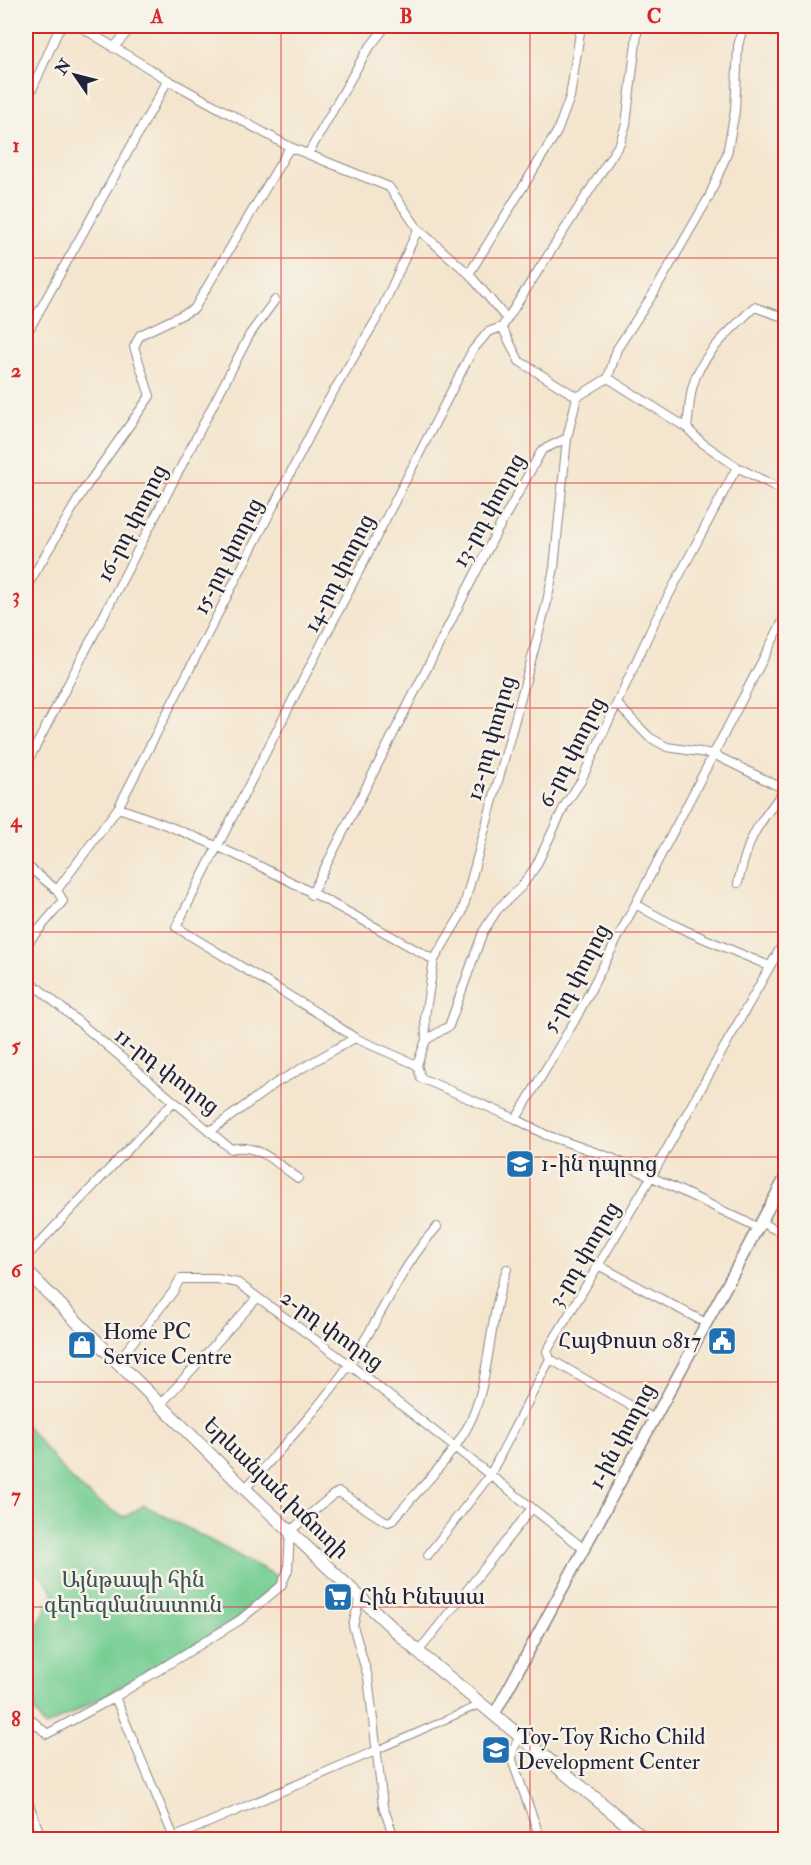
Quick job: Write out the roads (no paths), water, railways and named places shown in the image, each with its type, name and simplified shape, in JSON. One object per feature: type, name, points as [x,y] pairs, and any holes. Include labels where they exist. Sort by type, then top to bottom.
[{"type":"main road","name":"1-ին փողոց","points":[[494,1715],[786,1176]]},
{"type":"main road","name":"Երևանյան խճուղի","points":[[26,1271],[245,1489],[418,1652],[646,1839]]},
{"type":"street","points":[[26,104],[59,29],[63,26]]},
{"type":"street","points":[[79,26],[113,48],[148,65],[168,80],[290,147],[389,187],[418,230],[469,274],[506,318]]},
{"type":"street","points":[[113,48],[133,26]]},
{"type":"street","points":[[308,154],[366,52],[386,26]]},
{"type":"street","points":[[469,274],[557,132],[570,97],[581,26]]},
{"type":"street","points":[[577,397],[519,361],[502,327],[620,143],[626,124],[638,26]]},
{"type":"street","points":[[567,438],[577,397],[608,378],[616,349],[655,291],[709,197],[727,154],[735,111],[738,46],[742,26]]},
{"type":"street","points":[[26,335],[168,80]]},
{"type":"street","points":[[26,588],[84,491],[150,396],[134,347],[140,335],[194,309],[290,147]]},
{"type":"street","name":"15-րդ փողոց","points":[[57,890],[118,808],[326,404],[379,315],[418,230]]},
{"type":"street","name":"16-րդ փողոց","points":[[26,765],[250,334],[275,300]]},
{"type":"street","points":[[687,428],[693,384],[699,370],[724,339],[754,307],[786,318]]},
{"type":"street","name":"14-րդ փողոց","points":[[355,1038],[176,927],[472,351],[488,332],[502,327]]},
{"type":"street","points":[[608,378],[687,428],[701,442],[737,467],[786,492]]},
{"type":"street","name":"13-րդ փողոց","points":[[310,895],[502,522],[542,450],[567,438]]},
{"type":"street","name":"12-րդ փողոց","points":[[417,1065],[426,1040],[425,1016],[434,960],[462,913],[546,606],[554,568],[567,438]]},
{"type":"street","name":"6-րդ փողոց","points":[[426,1040],[449,1026],[483,932],[497,910],[522,886],[536,866],[565,805],[581,781],[655,621],[737,467]]},
{"type":"street","name":"5-րդ փողոց","points":[[516,1119],[575,1020],[786,615]]},
{"type":"street","points":[[616,704],[649,737],[667,747],[713,754],[785,789],[755,827],[748,843],[738,883]]},
{"type":"street","points":[[118,808],[166,824],[216,846],[356,916],[434,960]]},
{"type":"street","points":[[26,865],[57,890],[63,902],[26,945]]},
{"type":"street","points":[[636,904],[666,923],[702,935],[769,966]]},
{"type":"street","name":"3-րդ փողոց","points":[[550,1359],[547,1352],[651,1177],[786,938]]},
{"type":"street","name":"11-րդ փողոց","points":[[26,978],[209,1132],[276,1083],[355,1038]]},
{"type":"street","points":[[355,1038],[417,1065],[420,1078],[516,1119],[546,1135],[612,1158],[786,1235]]},
{"type":"street","points":[[26,1257],[173,1102]]},
{"type":"street","points":[[209,1132],[231,1149],[243,1146],[253,1148],[298,1178]]},
{"type":"street","points":[[245,1489],[350,1365],[401,1276],[437,1227]]},
{"type":"street","points":[[598,1265],[705,1322]]},
{"type":"street","points":[[26,1715],[47,1734],[115,1696],[240,1620],[281,1586],[288,1570],[290,1531],[339,1492],[382,1520],[388,1522],[393,1520],[455,1446],[469,1425],[478,1401],[498,1292],[507,1269]]},
{"type":"street","name":"2-րդ փողոց","points":[[117,1362],[173,1292],[180,1279],[217,1279],[238,1283],[350,1365],[583,1548]]},
{"type":"street","points":[[160,1405],[257,1298]]},
{"type":"street","points":[[428,1555],[490,1475],[550,1359],[654,1419]]},
{"type":"street","points":[[418,1652],[532,1508]]},
{"type":"street","points":[[360,1597],[353,1626],[368,1677],[383,1806],[395,1839]]},
{"type":"street","points":[[115,1696],[173,1839],[481,1704]]},
{"type":"street","points":[[520,1737],[513,1749],[512,1760],[541,1839]]},
{"type":"street","points":[[26,1796],[42,1839]]},
{"type":"place","name":"1-ին դպրոց","points":[[520,1164]]},
{"type":"place","name":"ՀայՓոստ 0817","points":[[722,1341]]},
{"type":"place","name":"Home PC Service Centre","points":[[82,1345]]},
{"type":"place","name":"Հին Ինեսսա","points":[[338,1597]]},
{"type":"place","name":"Toy-Toy Richo Child Development Center","points":[[496,1750]]},
{"type":"park label","name":"Այնթապի հին գերեզմանատուն","points":[[133,1592]]}]
